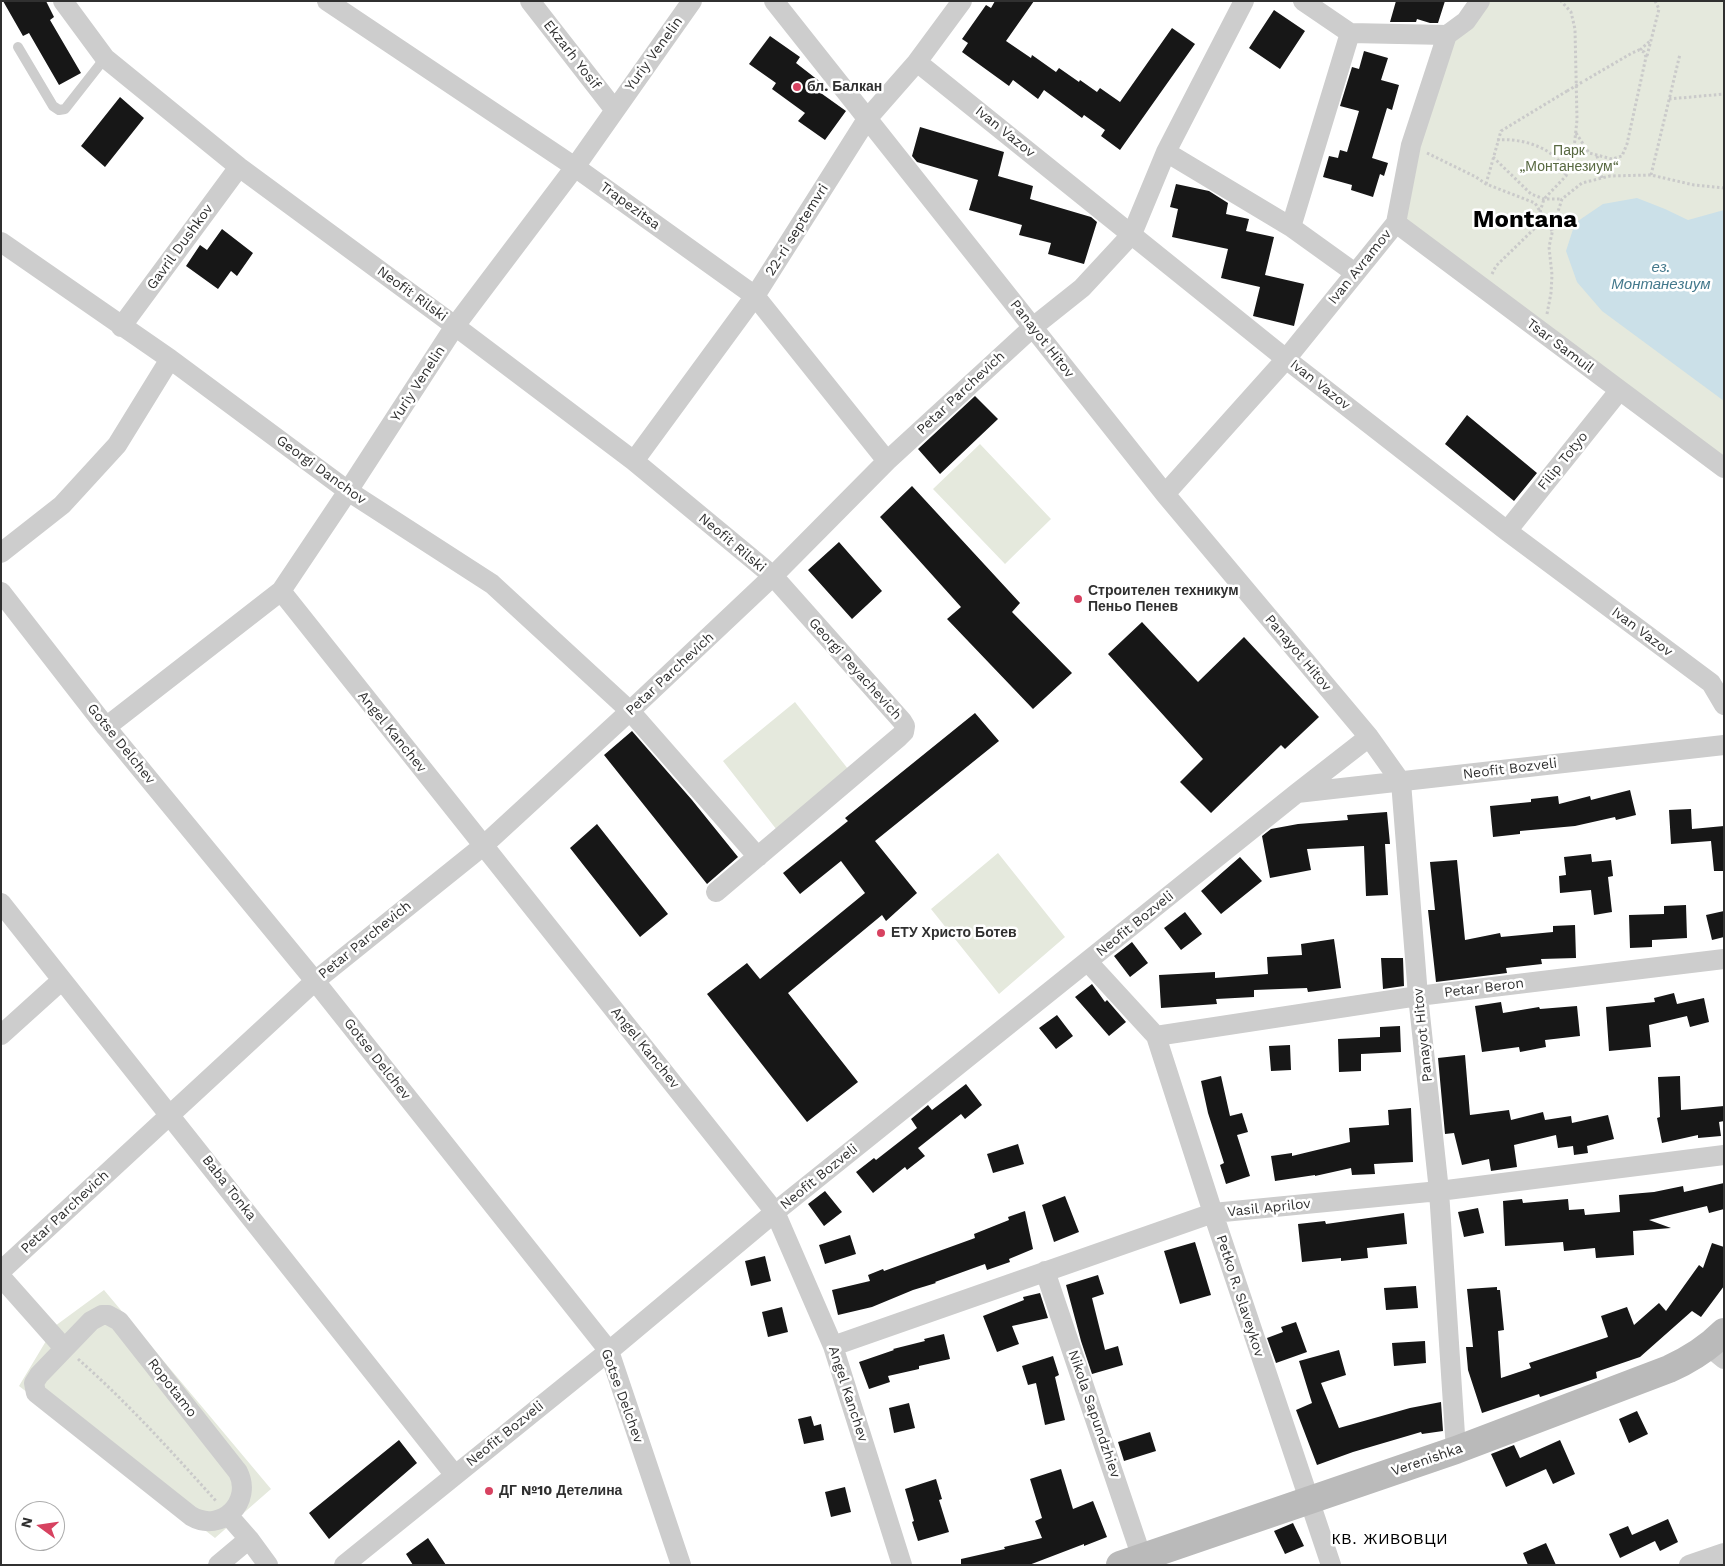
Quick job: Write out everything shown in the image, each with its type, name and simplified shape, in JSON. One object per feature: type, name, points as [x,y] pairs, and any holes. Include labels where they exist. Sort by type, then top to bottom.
[{"type":"main road","name":"Verenishka","points":[[1131,1561],[1456,1450],[1669,1369],[1719,1346]]},
{"type":"street","name":"Neofit Rilski","points":[[63,1],[105,58],[239,167],[634,461],[773,576]]},
{"type":"street","name":"Trapezitsa","points":[[326,1],[574,167],[755,296],[887,462]]},
{"type":"street","name":"Ekzarh Yosif","points":[[530,1],[614,110]]},
{"type":"street","name":"Yuriy Venelin","points":[[106,727],[281,591],[455,326],[574,167],[692,1]]},
{"type":"street","name":"Panayot Hitov","points":[[774,1],[1165,494],[1369,737],[1401,782],[1418,996],[1439,1191],[1456,1450]]},
{"type":"street","name":"22-ri septemvri","points":[[634,461],[755,296],[867,120],[918,62],[962,1]]},
{"type":"street","name":"Petar Parchevich","points":[[1,1271],[315,980],[483,846],[773,576],[887,462],[1033,327],[1082,288],[1132,234],[1166,152],[1244,1]]},
{"type":"street","points":[[1303,1],[1350,32],[1446,35],[1466,20],[1480,1]]},
{"type":"street","points":[[1291,227],[1350,32]]},
{"type":"street","name":"Ivan Avramov","points":[[1165,494],[1286,359],[1396,223],[1411,145],[1446,35]]},
{"type":"street","name":"Ivan Vazov","points":[[918,62],[1286,359],[1507,531],[1711,684],[1724,705]]},
{"type":"street","points":[[1166,152],[1291,227],[1355,273]]},
{"type":"street","name":"Gavril Dushkov","points":[[121,326],[239,167]]},
{"type":"street","name":"Tsar Samuil","points":[[1396,223],[1724,468]]},
{"type":"street","name":"Georgi Danchov","points":[[1,242],[170,359],[348,491],[492,584],[630,711]]},
{"type":"street","points":[[1,553],[62,505],[117,445],[170,359]]},
{"type":"street","name":"Filip Totyo","points":[[1507,531],[1619,391]]},
{"type":"street","name":"Georgi Peyachevich","points":[[716,892],[904,732],[905,726],[773,576]]},
{"type":"street","name":"Angel Kanchev","points":[[281,591],[775,1212],[833,1346],[902,1565]]},
{"type":"street","name":"Gotse Delchev","points":[[1,592],[106,727],[315,980],[609,1351],[680,1565]]},
{"type":"street","points":[[630,711],[758,857]]},
{"type":"street","name":"Neofit Bozveli","points":[[344,1565],[454,1474],[609,1351],[775,1212],[1369,737]]},
{"type":"street","name":"Neofit Bozveli","points":[[1297,794],[1724,745]]},
{"type":"street","name":"Baba Tonka","points":[[1,903],[454,1474]]},
{"type":"street","name":"Petar Beron","points":[[1156,1036],[1418,996],[1724,959]]},
{"type":"street","name":"Petko R. Slaveykov","points":[[1088,962],[1156,1036],[1308,1501],[1331,1565]]},
{"type":"street","points":[[1,1035],[62,980]]},
{"type":"street","name":"Vasil Aprilov","points":[[833,1346],[1213,1213],[1439,1191],[1724,1156]]},
{"type":"street","name":"Nikola Sapundzhiev","points":[[1045,1271],[1131,1561]]},
{"type":"street","points":[[1,1277],[64,1348]]},
{"type":"street","name":"Ropotamo","points":[[108,1315],[119,1321],[238,1472],[242,1479],[241,1494],[234,1509],[228,1515],[214,1522],[206,1522],[191,1516],[40,1396],[34,1388],[36,1380],[90,1321],[97,1317],[108,1315]]},
{"type":"street","points":[[228,1515],[268,1565]]},
{"type":"street","points":[[218,1565],[249,1540]]},
{"type":"street","points":[[1689,1565],[1724,1552]]},
{"type":"lane","points":[[18,46],[53,106],[59,110],[65,109],[105,58]]},
{"type":"path","points":[[1484,289],[1496,266],[1535,228],[1544,199],[1566,176],[1573,158],[1577,120],[1576,29],[1572,12],[1561,1]]},
{"type":"path","points":[[1576,132],[1589,153],[1612,159],[1622,156],[1627,144],[1646,57],[1659,10],[1655,1]]},
{"type":"path","points":[[1486,184],[1501,131],[1639,50],[1651,41]]},
{"type":"path","points":[[1639,50],[1644,52],[1646,57]]},
{"type":"path","points":[[1651,175],[1680,54]]},
{"type":"path","points":[[1669,99],[1724,94]]},
{"type":"path","points":[[1497,140],[1506,139],[1536,145],[1545,149],[1560,162],[1566,176]]},
{"type":"path","points":[[1411,145],[1476,177],[1486,184],[1535,203],[1553,232]]},
{"type":"path","points":[[1597,156],[1602,178]]},
{"type":"path","points":[[1493,158],[1531,194],[1544,199],[1562,199]]},
{"type":"path","points":[[1543,334],[1551,293],[1552,275],[1549,247],[1562,199],[1582,183],[1610,176],[1651,175],[1694,185],[1724,188]]},
{"type":"path","points":[[64,1348],[105,1383],[157,1435],[228,1515]]},
{"type":"green space","name":"Парк „Монтанезиум“","points":[[1480,1],[1724,1],[1724,467],[1396,223],[1447,35]]},
{"type":"green space","points":[[980,444],[1051,519],[1005,564],[933,489]]},
{"type":"green space","points":[[795,702],[852,774],[780,834],[723,761]]},
{"type":"green space","points":[[998,853],[1065,937],[999,994],[931,909]]},
{"type":"green space","points":[[104,1290],[271,1489],[215,1538],[19,1386],[55,1326]]},
{"type":"water","name":"ез. Монтанезиум","points":[[1637,198],[1688,220],[1724,210],[1724,401],[1602,311],[1577,282],[1566,251],[1575,223],[1603,204]]},
{"type":"building","points":[[3,1],[46,1],[54,17],[50,20],[81,73],[59,85],[29,33],[23,36]]},
{"type":"building","points":[[995,1],[1034,1],[1006,41],[1031,58],[1032,55],[1056,72],[1059,68],[1097,92],[1100,88],[1120,102],[1172,28],[1195,44],[1120,150],[1101,136],[1105,130],[1084,115],[1082,118],[1044,90],[1038,99],[1013,80],[1009,86],[962,52],[968,43],[962,39],[986,5],[991,8]]},
{"type":"building","points":[[1396,1],[1445,1],[1438,23],[1430,23],[1417,19],[1416,22],[1390,22]]},
{"type":"building","points":[[1274,10],[1305,31],[1280,69],[1249,48]]},
{"type":"building","name":"бл. Балкан","points":[[770,36],[800,57],[796,63],[823,84],[818,91],[846,111],[825,140],[798,121],[805,113],[772,89],[776,83],[749,64]]},
{"type":"building","points":[[1364,51],[1388,58],[1381,80],[1399,85],[1392,110],[1387,108],[1372,158],[1388,163],[1384,176],[1380,174],[1373,197],[1351,190],[1352,185],[1323,177],[1329,156],[1338,158],[1340,150],[1347,152],[1359,111],[1340,106],[1352,67],[1359,69]]},
{"type":"building","points":[[120,97],[144,118],[105,167],[81,146]]},
{"type":"building","points":[[920,127],[1004,152],[998,176],[1033,186],[1030,199],[1091,217],[1097,222],[1084,264],[1048,254],[1051,243],[1019,235],[1022,225],[969,210],[978,180],[917,162],[912,156]]},
{"type":"building","points":[[1176,184],[1209,191],[1228,203],[1226,214],[1249,219],[1246,231],[1274,237],[1265,275],[1304,284],[1294,326],[1253,316],[1260,287],[1221,278],[1228,249],[1172,237],[1178,209],[1170,207]]},
{"type":"building","points":[[222,229],[253,253],[237,276],[231,271],[218,289],[186,266],[200,245],[207,250]]},
{"type":"building","points":[[975,396],[998,419],[940,474],[918,449]]},
{"type":"building","points":[[1467,415],[1537,473],[1514,501],[1445,444]]},
{"type":"building","points":[[912,486],[1020,603],[1012,612],[1072,673],[1033,709],[947,619],[961,607],[880,517]]},
{"type":"building","points":[[839,542],[882,591],[852,619],[808,570]]},
{"type":"building","points":[[1142,622],[1198,682],[1244,637],[1319,717],[1285,749],[1281,745],[1211,813],[1180,782],[1203,759],[1108,654]]},
{"type":"building","points":[[975,713],[999,741],[875,841],[917,893],[886,921],[882,915],[788,993],[858,1082],[807,1122],[707,994],[747,963],[760,979],[865,893],[841,861],[800,894],[783,873],[848,821],[845,818]]},
{"type":"building","points":[[632,731],[738,857],[707,884],[604,755]]},
{"type":"building","points":[[1630,790],[1636,815],[1616,820],[1615,817],[1575,826],[1520,831],[1520,834],[1493,837],[1490,806],[1531,802],[1531,799],[1558,796],[1559,804],[1590,796],[1591,800]]},
{"type":"building","points":[[1691,809],[1692,829],[1724,826],[1724,871],[1714,871],[1711,841],[1671,844],[1669,810]]},
{"type":"building","points":[[1387,812],[1390,844],[1385,844],[1388,895],[1366,896],[1364,846],[1307,849],[1311,870],[1270,878],[1262,836],[1271,829],[1298,824],[1348,820],[1347,815]]},
{"type":"building","points":[[597,824],[668,914],[640,937],[570,848]]},
{"type":"building","points":[[1591,854],[1592,862],[1611,860],[1613,876],[1608,877],[1612,912],[1594,915],[1591,890],[1560,893],[1559,876],[1566,875],[1564,857]]},
{"type":"building","points":[[1240,857],[1262,881],[1221,914],[1201,891]]},
{"type":"building","points":[[1457,860],[1465,940],[1500,933],[1501,937],[1553,932],[1553,926],[1575,925],[1576,958],[1541,959],[1542,964],[1506,968],[1507,973],[1436,982],[1428,910],[1435,910],[1430,862]]},
{"type":"building","points":[[1686,905],[1687,938],[1652,940],[1652,947],[1630,948],[1629,915],[1664,914],[1664,906]]},
{"type":"building","points":[[1724,911],[1724,937],[1712,940],[1706,915]]},
{"type":"building","points":[[1185,912],[1202,934],[1181,950],[1164,928]]},
{"type":"building","points":[[1334,939],[1341,988],[1308,992],[1307,988],[1254,990],[1254,997],[1216,999],[1217,1004],[1161,1008],[1159,975],[1215,972],[1215,978],[1268,974],[1267,957],[1302,955],[1301,944]]},
{"type":"building","points":[[1132,942],[1148,963],[1130,977],[1114,956]]},
{"type":"building","points":[[1381,958],[1403,958],[1404,986],[1383,989]]},
{"type":"building","points":[[1092,984],[1105,1002],[1107,1000],[1126,1022],[1109,1036],[1075,997]]},
{"type":"building","points":[[1674,993],[1677,1004],[1704,998],[1709,1022],[1690,1027],[1687,1016],[1649,1025],[1651,1047],[1609,1051],[1606,1007],[1655,1002],[1654,998]]},
{"type":"building","points":[[1501,1002],[1503,1013],[1539,1007],[1540,1009],[1577,1006],[1580,1036],[1545,1040],[1546,1047],[1520,1052],[1519,1047],[1482,1052],[1475,1006]]},
{"type":"building","points":[[1057,1015],[1073,1036],[1056,1049],[1039,1028]]},
{"type":"building","points":[[1400,1026],[1401,1052],[1361,1054],[1361,1071],[1339,1072],[1338,1039],[1380,1037],[1380,1027]]},
{"type":"building","points":[[1290,1045],[1291,1070],[1271,1071],[1269,1046]]},
{"type":"building","points":[[1465,1055],[1470,1115],[1509,1110],[1511,1120],[1543,1112],[1545,1120],[1571,1116],[1572,1123],[1608,1115],[1614,1139],[1587,1146],[1588,1153],[1574,1155],[1573,1146],[1558,1148],[1556,1135],[1514,1145],[1517,1167],[1491,1171],[1489,1159],[1462,1165],[1454,1133],[1445,1134],[1438,1058]]},
{"type":"building","points":[[1221,1076],[1230,1116],[1242,1113],[1248,1132],[1237,1135],[1250,1176],[1226,1184],[1220,1165],[1224,1163],[1208,1113],[1201,1081]]},
{"type":"building","points":[[1680,1076],[1681,1110],[1724,1106],[1724,1121],[1719,1122],[1721,1136],[1698,1138],[1698,1135],[1662,1143],[1657,1118],[1660,1117],[1658,1077]]},
{"type":"building","points":[[966,1084],[982,1105],[965,1119],[961,1114],[918,1148],[925,1156],[907,1170],[905,1167],[873,1193],[856,1172],[874,1158],[876,1160],[917,1128],[911,1119],[928,1105],[932,1110]]},
{"type":"building","points":[[1411,1108],[1413,1162],[1374,1164],[1375,1174],[1352,1175],[1351,1168],[1315,1176],[1275,1181],[1271,1156],[1292,1153],[1292,1156],[1350,1142],[1349,1128],[1389,1125],[1388,1110]]},
{"type":"building","points":[[1018,1144],[1024,1164],[993,1173],[987,1154]]},
{"type":"building","points":[[1724,1183],[1724,1209],[1709,1213],[1707,1206],[1649,1220],[1671,1228],[1633,1231],[1634,1255],[1596,1258],[1595,1248],[1564,1251],[1563,1242],[1505,1246],[1503,1201],[1522,1199],[1523,1203],[1568,1199],[1569,1210],[1584,1209],[1585,1215],[1620,1212],[1619,1195],[1654,1192],[1683,1186],[1684,1192]]},
{"type":"building","points":[[825,1191],[842,1212],[824,1226],[808,1204]]},
{"type":"building","points":[[1065,1196],[1079,1232],[1054,1242],[1042,1205]]},
{"type":"building","points":[[1478,1208],[1484,1233],[1464,1237],[1458,1212]]},
{"type":"building","points":[[1025,1211],[1033,1249],[1009,1259],[1010,1262],[987,1270],[985,1264],[872,1307],[838,1315],[832,1290],[870,1281],[868,1275],[975,1238],[974,1234],[1009,1220],[1008,1217]]},
{"type":"building","points":[[1404,1213],[1407,1244],[1367,1248],[1368,1258],[1341,1261],[1341,1258],[1302,1262],[1298,1224],[1325,1221],[1326,1224]]},
{"type":"building","points":[[850,1235],[856,1254],[825,1264],[819,1245]]},
{"type":"building","points":[[1195,1242],[1211,1295],[1180,1304],[1164,1251]]},
{"type":"building","points":[[1712,1243],[1724,1247],[1724,1286],[1701,1317],[1692,1311],[1640,1357],[1596,1372],[1597,1378],[1540,1397],[1539,1394],[1482,1413],[1468,1370],[1466,1347],[1473,1347],[1467,1289],[1497,1287],[1497,1290],[1500,1290],[1504,1330],[1498,1331],[1501,1378],[1531,1368],[1529,1363],[1608,1337],[1601,1316],[1627,1307],[1634,1325],[1659,1303],[1666,1311],[1699,1265],[1703,1268]]},
{"type":"building","points":[[765,1256],[771,1281],[751,1286],[745,1261]]},
{"type":"building","points":[[1098,1275],[1104,1294],[1092,1298],[1105,1350],[1118,1346],[1123,1365],[1092,1374],[1066,1285]]},
{"type":"building","points":[[1416,1286],[1418,1308],[1386,1310],[1384,1288]]},
{"type":"building","points":[[1040,1293],[1048,1318],[1012,1326],[1019,1344],[997,1352],[983,1316],[1024,1300],[1023,1297]]},
{"type":"building","points":[[782,1307],[788,1332],[768,1337],[762,1312]]},
{"type":"building","points":[[1296,1322],[1307,1352],[1276,1363],[1267,1338],[1283,1332],[1281,1327]]},
{"type":"building","points":[[944,1334],[950,1359],[888,1376],[890,1382],[869,1389],[859,1362],[893,1349]]},
{"type":"building","points":[[1425,1341],[1426,1363],[1394,1366],[1392,1343]]},
{"type":"building","points":[[1339,1350],[1346,1375],[1321,1383],[1339,1428],[1410,1408],[1441,1402],[1443,1431],[1422,1434],[1421,1432],[1353,1452],[1317,1465],[1296,1410],[1312,1403],[1299,1361]]},
{"type":"building","points":[[1053,1356],[1059,1375],[1055,1377],[1065,1420],[1045,1425],[1036,1383],[1028,1385],[1022,1366]]},
{"type":"building","points":[[909,1403],[915,1428],[894,1433],[889,1408]]},
{"type":"building","points":[[1637,1411],[1648,1434],[1629,1443],[1619,1419]]},
{"type":"building","points":[[811,1416],[814,1426],[821,1424],[824,1440],[804,1444],[798,1419]]},
{"type":"building","points":[[1150,1432],[1156,1451],[1124,1461],[1118,1442]]},
{"type":"building","points":[[399,1440],[417,1463],[329,1539],[309,1513]]},
{"type":"building","points":[[1560,1440],[1575,1474],[1553,1484],[1546,1469],[1506,1487],[1491,1454],[1514,1445],[1520,1458]]},
{"type":"building","points":[[1061,1469],[1073,1509],[1093,1501],[1107,1537],[1029,1565],[961,1565],[961,1559],[1042,1538],[1035,1521],[1042,1518],[1030,1479]]},
{"type":"building","points":[[936,1479],[942,1499],[939,1500],[949,1532],[918,1541],[905,1489]]},
{"type":"building","points":[[845,1487],[851,1512],[831,1517],[825,1492]]},
{"type":"building","points":[[1668,1519],[1678,1542],[1660,1551],[1655,1541],[1620,1558],[1609,1534],[1628,1526],[1632,1535]]},
{"type":"building","points":[[1293,1523],[1304,1546],[1285,1554],[1274,1531]]},
{"type":"building","points":[[428,1538],[446,1565],[413,1565],[406,1554]]},
{"type":"building","points":[[1546,1543],[1556,1565],[1528,1565],[1523,1553]]},
{"type":"place","name":"бл. Балкан","points":[[797,87]]},
{"type":"place","name":"Строителен техникум Пеньо Пенев","points":[[1078,599]]},
{"type":"place","name":"ЕТУ Христо Ботев","points":[[881,933]]},
{"type":"place","name":"ДГ №10 Детелина","points":[[489,1491]]},
{"type":"district","name":"Montana","points":[[1525,220]]},
{"type":"district","name":"КВ. ЖИВОВЦИ","points":[[1390,1540]]}]
